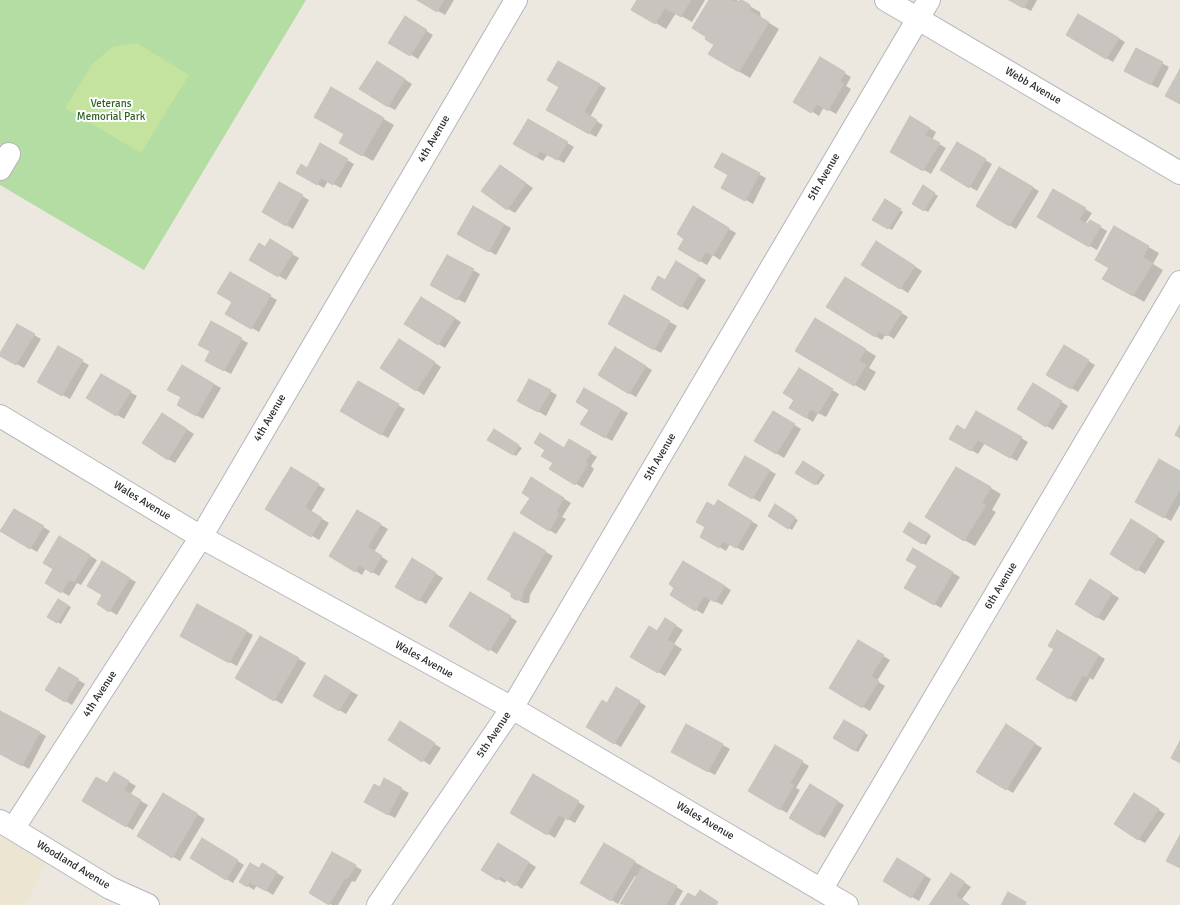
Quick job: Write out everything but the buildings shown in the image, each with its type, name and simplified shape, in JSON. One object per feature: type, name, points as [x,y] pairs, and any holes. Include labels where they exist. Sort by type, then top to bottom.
[{"type":"street","name":"4th Avenue","points":[[6,825],[201,537],[516,0]]},
{"type":"street","name":"Webb Avenue","points":[[886,0],[1180,173]]},
{"type":"street","name":"5th Avenue","points":[[378,905],[512,708],[929,0]]},
{"type":"street","name":"6th Avenue","points":[[821,890],[1180,282]]},
{"type":"street","name":"Wales Avenue","points":[[0,416],[201,537],[512,708],[847,905]]},
{"type":"street","name":"Woodland Avenue","points":[[6,825],[110,888],[148,905]]},
{"type":"shaded area","points":[[0,821],[52,853],[25,905],[0,905]]},
{"type":"green space","name":"Veterans Memorial Park","points":[[0,0],[306,0],[144,270],[0,185]]},
{"type":"green space","points":[[137,43],[189,75],[141,153],[65,108],[92,64],[112,47]]}]
